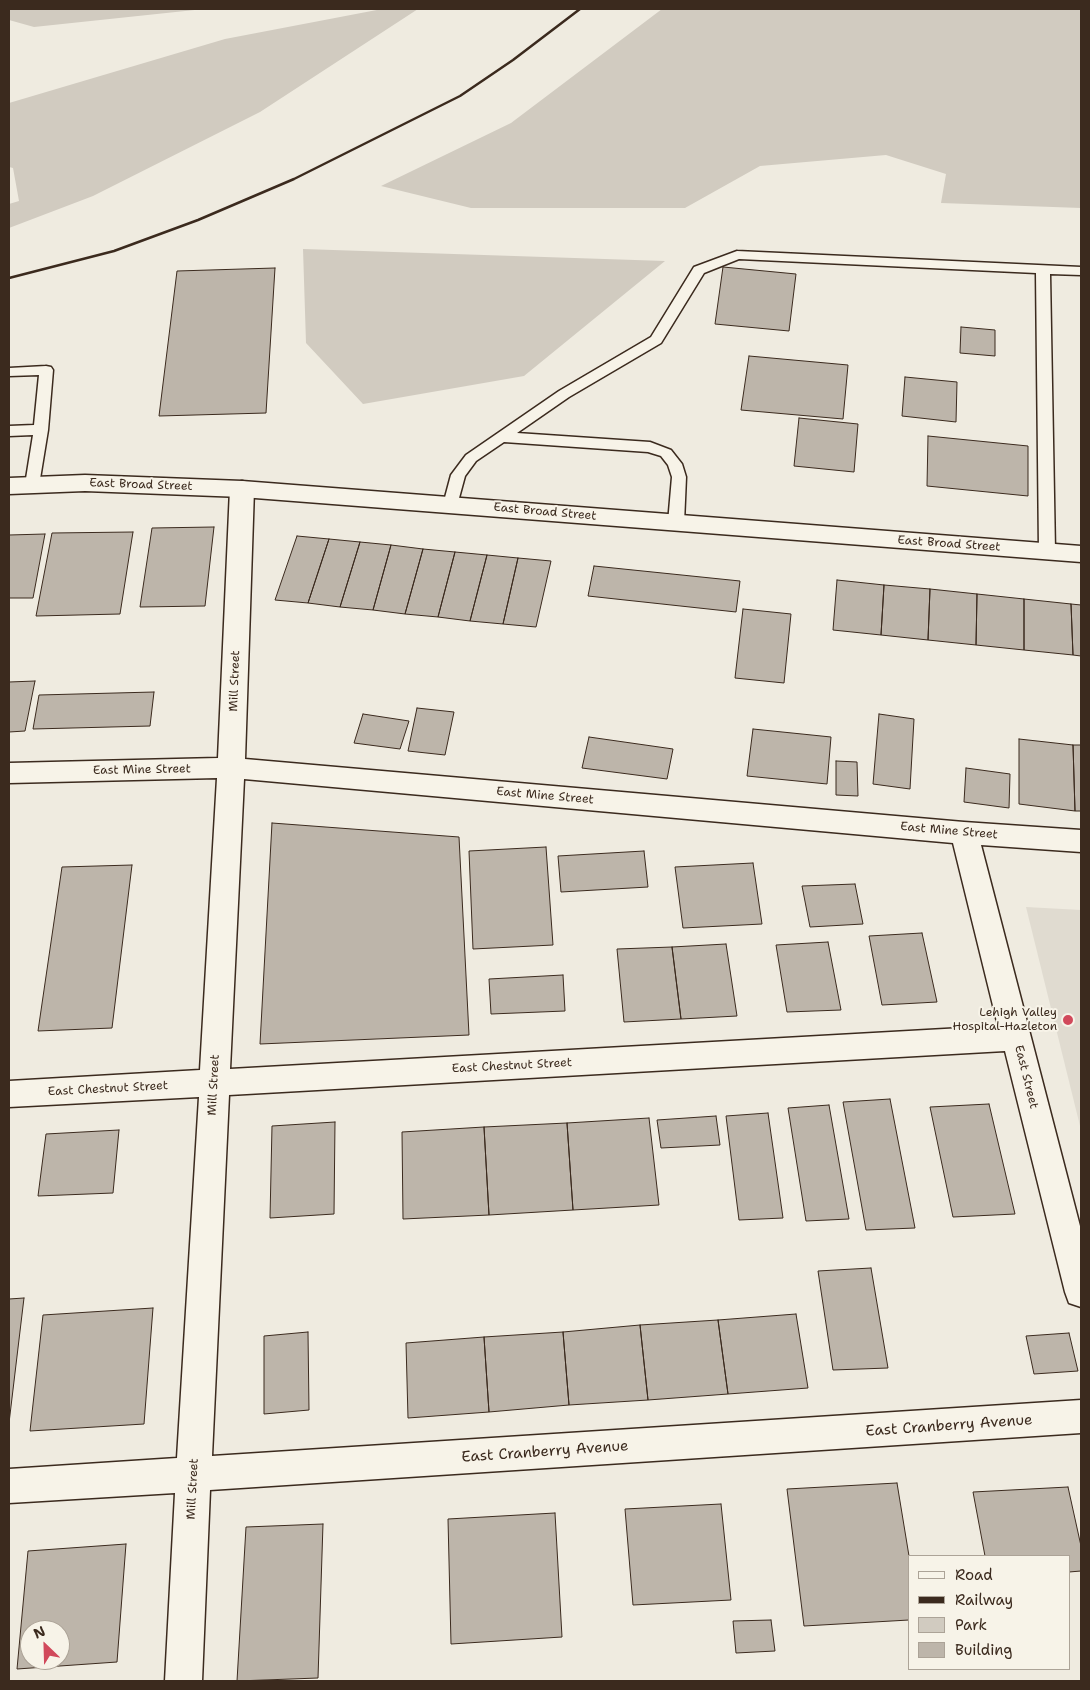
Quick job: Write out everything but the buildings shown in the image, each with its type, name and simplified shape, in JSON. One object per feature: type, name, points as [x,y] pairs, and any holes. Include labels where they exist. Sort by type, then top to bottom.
[{"type":"main road","name":"East Broad Street","points":[[20,485],[85,483],[242,489],[1081,554]]},
{"type":"main road","name":"Mill Street","points":[[183,1681],[231,768],[242,489]]},
{"type":"main road","name":"East Mine Street","points":[[9,773],[231,768],[1081,841]]},
{"type":"main road","name":"East Street","points":[[964,832],[1081,1292]]},
{"type":"main road","name":"East Chestnut Street","points":[[9,1094],[1016,1038]]},
{"type":"main road","name":"East Cranberry Avenue","points":[[9,1486],[1081,1417]]},
{"type":"lane","points":[[451,505],[458,475],[471,458],[564,394],[656,340],[699,270],[737,255],[1081,271]]},
{"type":"lane","points":[[1043,268],[1046,551]]},
{"type":"lane","points":[[9,372],[46,370],[41,430],[20,485]]},
{"type":"lane","points":[[9,431],[41,430]]},
{"type":"lane","points":[[501,437],[650,447],[666,453],[675,464],[680,478],[676,523]]},
{"type":"shaded area","name":"Lehigh Valley Hospital-Hazleton","points":[[1026,907],[1081,910],[1081,1130]]},
{"type":"green space","points":[[9,9],[204,9],[34,27],[9,20]]},
{"type":"green space","points":[[382,9],[418,9],[260,112],[93,196],[9,228],[9,204],[19,201],[13,168],[9,167],[9,103],[225,39]]},
{"type":"green space","points":[[662,9],[1081,9],[1081,208],[941,203],[946,174],[886,155],[760,166],[685,208],[471,208],[381,186],[511,123]]},
{"type":"green space","points":[[303,249],[665,261],[524,376],[363,404],[306,343]]},
{"type":"railway","points":[[9,278],[114,251],[198,220],[294,179],[460,96],[513,60],[580,9]]},
{"type":"place","name":"Lehigh Valley Hospital-Hazleton","points":[[1068,1020]]}]
